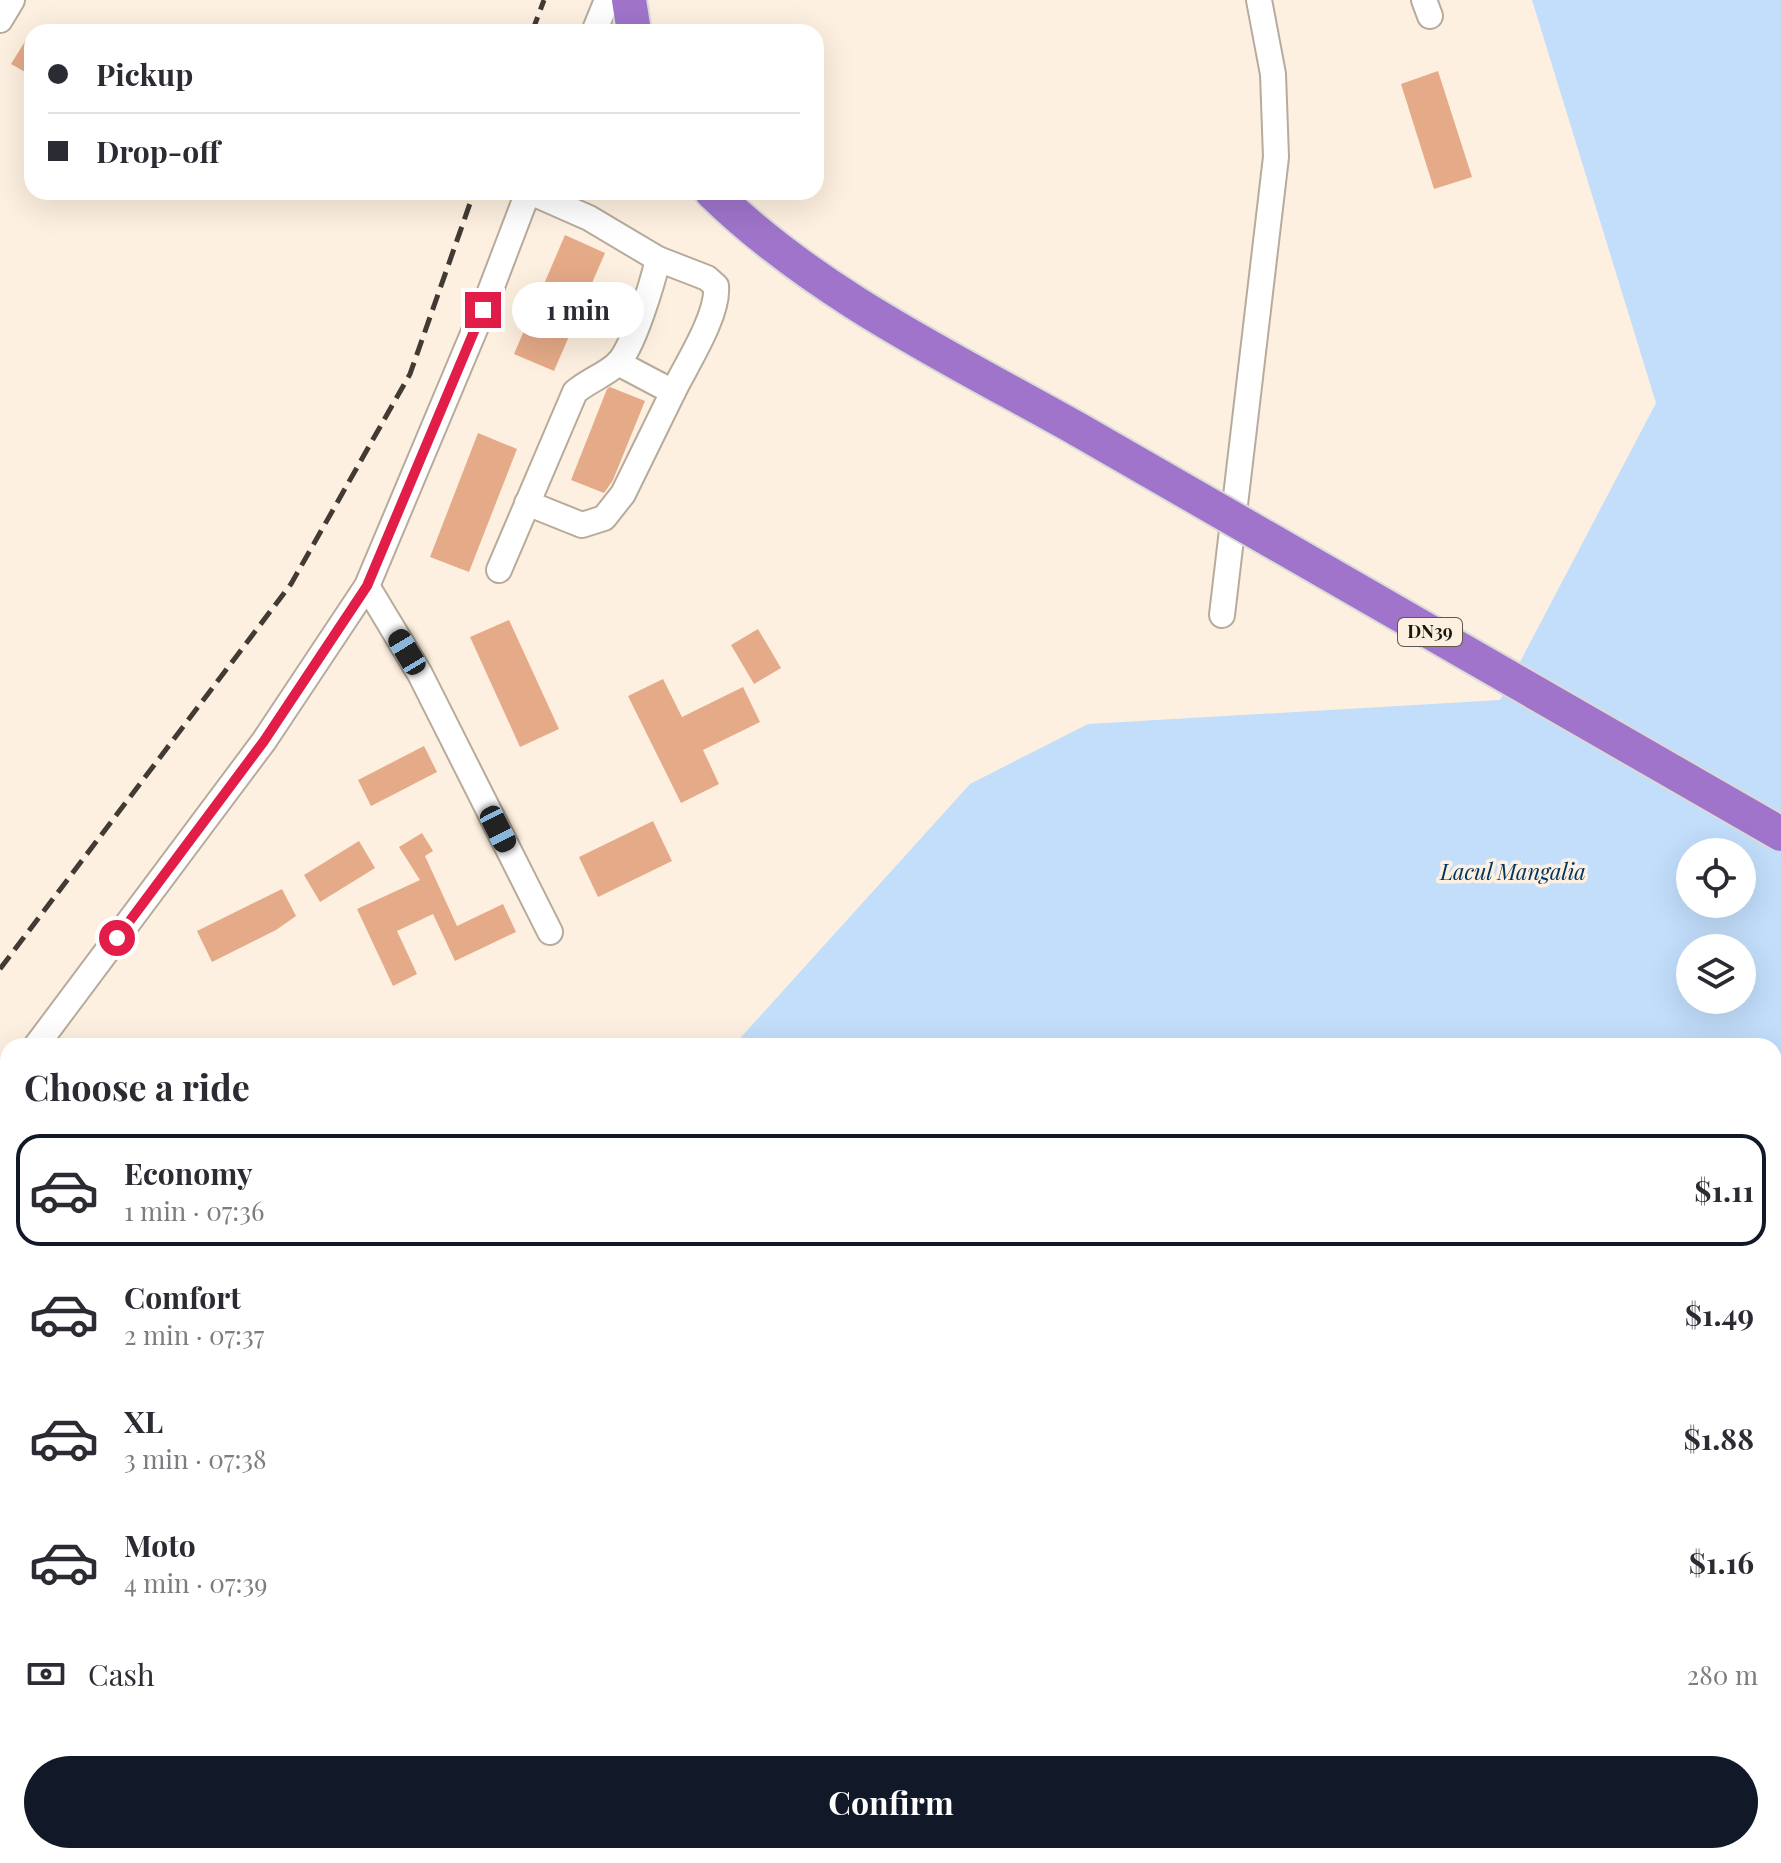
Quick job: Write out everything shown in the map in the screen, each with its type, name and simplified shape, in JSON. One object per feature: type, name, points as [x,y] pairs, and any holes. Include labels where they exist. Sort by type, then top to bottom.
[{"type":"highway","points":[[629,0],[633,24]]},
{"type":"highway","name":"DN39","points":[[720,200],[743,222],[837,290],[910,335],[1781,834]]},
{"type":"street","points":[[0,20],[12,0]]},
{"type":"street","points":[[597,24],[607,0]]},
{"type":"street","points":[[1222,615],[1276,157],[1273,74],[1259,0]]},
{"type":"street","points":[[42,1038],[264,741],[367,586],[526,200]]},
{"type":"street","points":[[527,503],[582,525],[604,518],[623,494],[711,315],[717,296],[716,286],[707,278],[658,259],[589,218],[547,200]]},
{"type":"street","points":[[499,570],[575,392],[618,363],[642,311],[658,259]]},
{"type":"street","points":[[618,363],[673,392]]},
{"type":"street","points":[[367,586],[420,674],[550,932]]},
{"type":"water","name":"Lacul Mangalia","points":[[1532,0],[1781,0],[1781,1038],[740,1038],[970,784],[1088,724],[1500,700],[1656,403]]},
{"type":"building","points":[[24,43],[24,71],[11,64]]},
{"type":"building","points":[[1438,71],[1472,177],[1434,189],[1401,84]]},
{"type":"building","points":[[565,235],[605,253],[554,371],[514,354]]},
{"type":"building","points":[[610,387],[645,401],[613,480],[604,493],[571,480]]},
{"type":"building","points":[[478,433],[517,449],[469,572],[430,557]]},
{"type":"building","points":[[509,620],[559,729],[520,747],[470,637]]},
{"type":"building","points":[[758,629],[781,668],[754,684],[731,645]]},
{"type":"building","points":[[663,679],[682,717],[743,687],[760,722],[703,750],[719,784],[681,803],[628,696]]},
{"type":"building","points":[[424,746],[437,772],[371,806],[358,780]]},
{"type":"building","points":[[653,821],[672,861],[598,897],[579,857]]},
{"type":"building","points":[[422,833],[433,851],[425,856],[457,926],[503,904],[516,932],[455,961],[433,914],[397,931],[417,974],[393,986],[357,909],[420,880],[399,847]]},
{"type":"building","points":[[359,841],[375,868],[320,902],[304,875]]},
{"type":"building","points":[[282,889],[296,916],[276,930],[212,962],[197,931]]},
{"type":"railway","points":[[535,24],[544,0]]},
{"type":"railway","points":[[0,969],[291,584],[410,374],[471,200]]},
{"type":"route","points":[[117,938],[264,741],[367,586],[483,310]]}]
